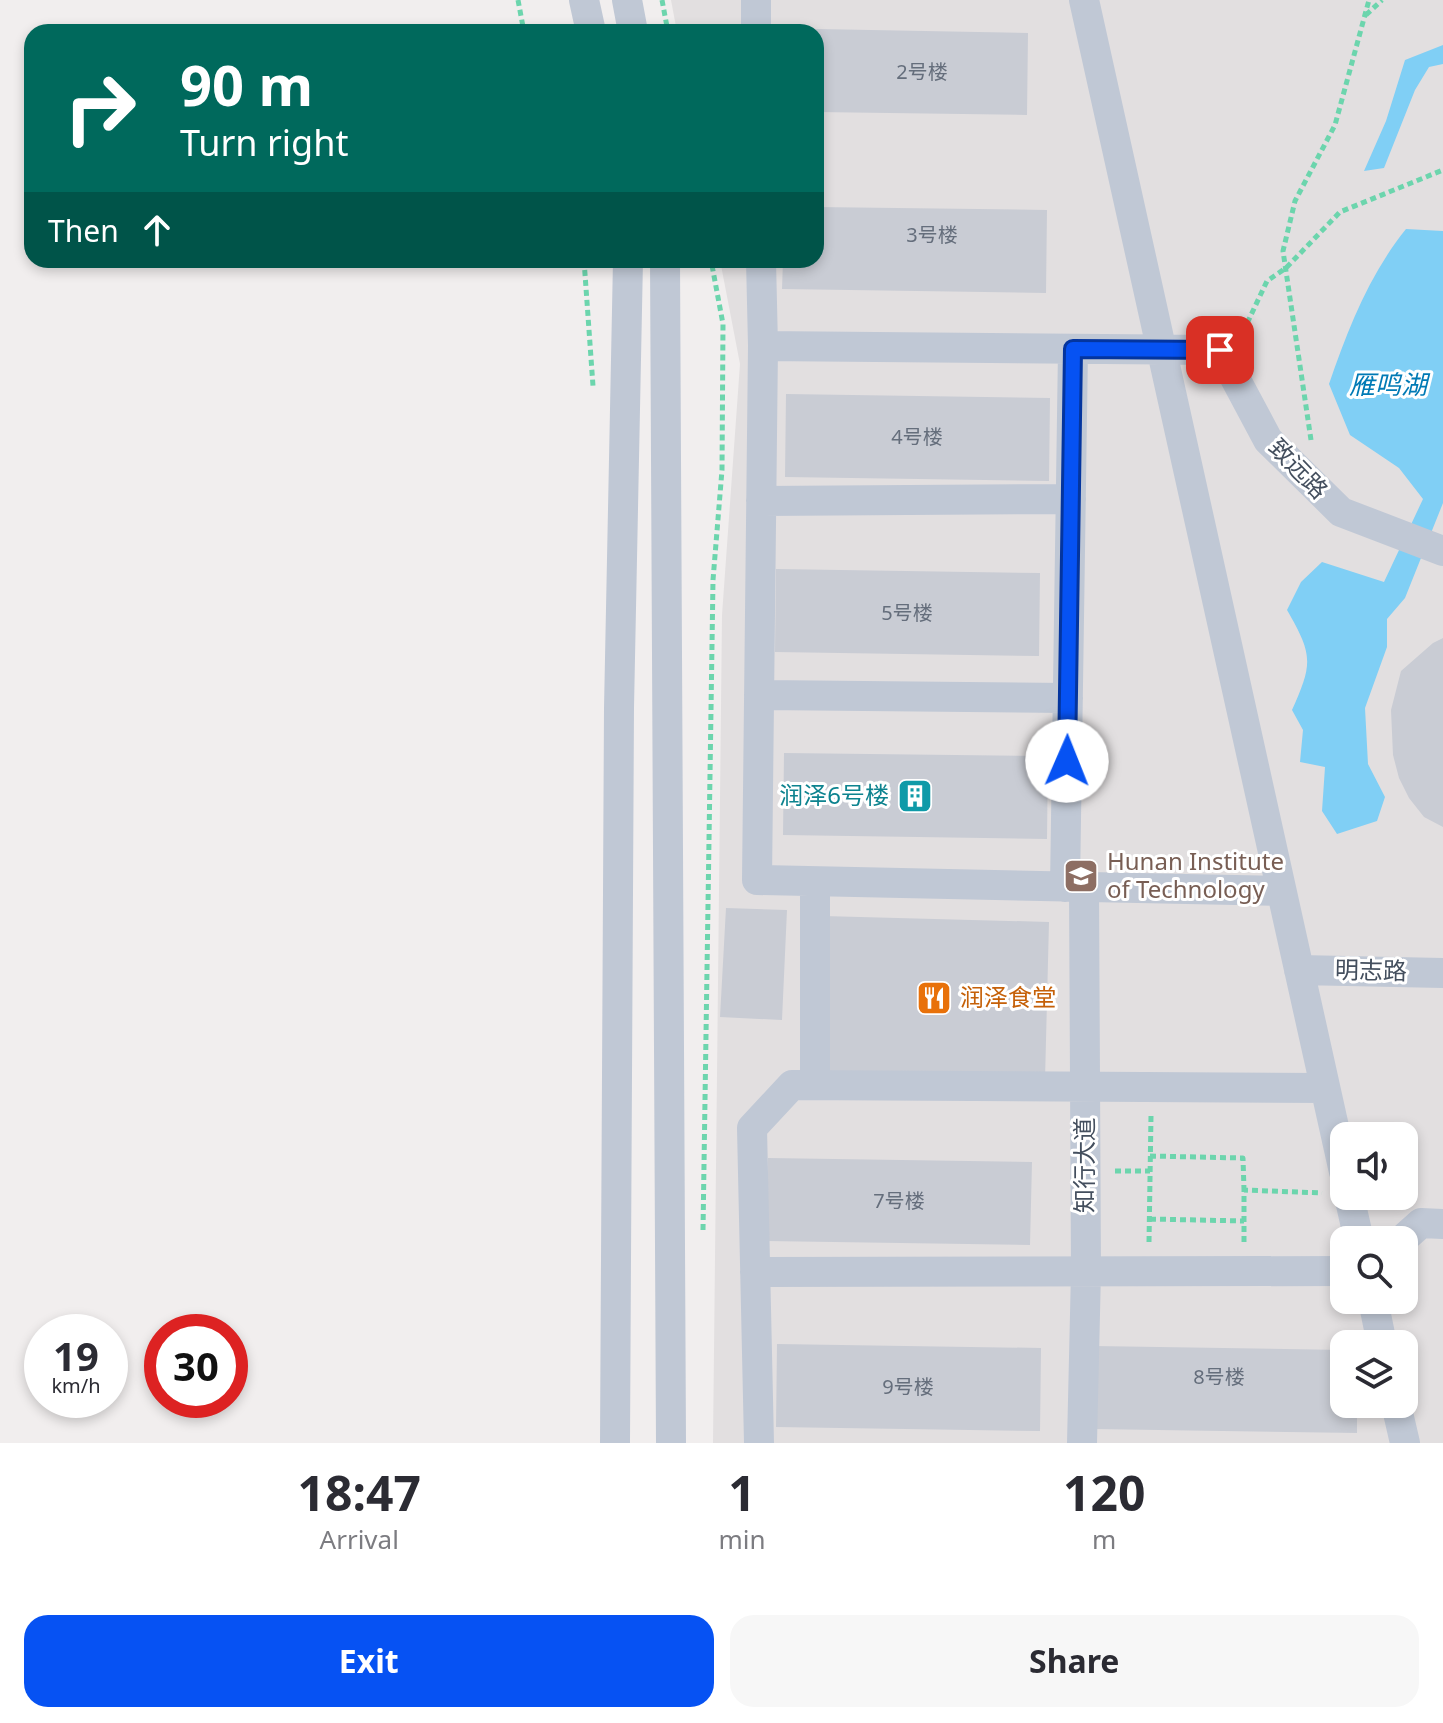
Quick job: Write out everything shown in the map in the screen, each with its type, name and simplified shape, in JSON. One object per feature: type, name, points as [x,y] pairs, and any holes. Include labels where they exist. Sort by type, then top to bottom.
[{"type":"street","points":[[584,0],[589,24]]},
{"type":"street","points":[[627,0],[632,24]]},
{"type":"street","points":[[756,0],[756,24]]},
{"type":"street","points":[[1084,0],[1330,1122]]},
{"type":"street","points":[[615,1443],[619,708],[628,268]]},
{"type":"street","points":[[665,268],[671,1443]]},
{"type":"street","points":[[761,268],[757,880],[1281,891]]},
{"type":"street","points":[[763,346],[1220,350]]},
{"type":"street","name":"知行大道","points":[[1073,349],[1068,698],[1085,1086],[1086,1271],[1082,1443]]},
{"type":"street","name":"致远路","points":[[1220,350],[1268,440],[1341,512],[1443,551]]},
{"type":"street","points":[[761,501],[1071,499]]},
{"type":"street","points":[[759,695],[1068,698]]},
{"type":"street","points":[[815,882],[815,1085]]},
{"type":"street","name":"明志路","points":[[1299,970],[1443,973]]},
{"type":"street","points":[[759,1443],[752,1128],[792,1085],[1325,1088]]},
{"type":"street","points":[[1418,1226],[1421,1223],[1443,1224]]},
{"type":"street","points":[[755,1272],[1330,1271]]},
{"type":"street","points":[[1399,1418],[1405,1443]]},
{"type":"path","points":[[518,0],[522,24]]},
{"type":"path","points":[[662,0],[666,24]]},
{"type":"path","points":[[1311,441],[1283,251],[1295,201],[1335,125],[1369,0]]},
{"type":"path","points":[[1365,16],[1382,0]]},
{"type":"path","points":[[1220,350],[1246,329],[1267,281],[1286,268],[1340,212],[1443,170]]},
{"type":"path","points":[[703,1239],[713,580],[722,455],[723,324],[712,268]]},
{"type":"path","points":[[1149,1271],[1151,1087]]},
{"type":"path","points":[[1150,1156],[1243,1158],[1244,1271]]},
{"type":"path","points":[[1244,1190],[1330,1187]]},
{"type":"path","points":[[1150,1219],[1244,1221]]},
{"type":"shaded area","name":"Hunan Institute of Technology","points":[[671,0],[1443,0],[1443,1443],[713,1443],[722,615],[740,364],[722,268],[824,268],[824,24],[676,24]]},
{"type":"water","points":[[1443,45],[1443,64],[1429,67],[1415,90],[1384,168],[1364,171],[1386,121],[1405,60]]},
{"type":"water","name":"雁鸣湖","points":[[1406,229],[1443,231],[1443,503],[1405,598],[1387,619],[1387,647],[1365,708],[1368,764],[1385,797],[1377,821],[1337,834],[1322,811],[1325,767],[1300,762],[1303,730],[1292,710],[1304,681],[1307,659],[1302,638],[1287,610],[1301,582],[1322,562],[1384,582],[1423,499],[1399,468],[1350,435],[1329,384],[1361,303],[1381,265]]},
{"type":"building","points":[[824,29],[1028,33],[1027,115],[824,112]]},
{"type":"building","points":[[824,207],[1047,210],[1046,293],[782,289],[783,268],[824,268]]},
{"type":"building","points":[[786,394],[1050,398],[1049,481],[785,477]]},
{"type":"building","points":[[776,569],[1040,573],[1039,656],[775,652]]},
{"type":"building","points":[[1443,638],[1443,827],[1424,817],[1399,778],[1393,755],[1391,710],[1401,671]]},
{"type":"building","name":"润泽6号楼","points":[[784,753],[1048,756],[1047,839],[783,835]]},
{"type":"building","points":[[726,908],[787,910],[782,1020],[720,1017]]},
{"type":"building","name":"润泽食堂","points":[[823,916],[1049,922],[1045,1080],[819,1074]]},
{"type":"building","points":[[768,1158],[1032,1162],[1030,1245],[766,1241]]},
{"type":"building","points":[[777,1344],[1041,1348],[1040,1431],[776,1427]]},
{"type":"building","points":[[1094,1346],[1330,1350],[1330,1418],[1357,1418],[1357,1433],[1093,1429]]},
{"type":"place","name":"润泽6号楼","points":[[915,796]]},
{"type":"place","name":"Hunan Institute of Technology","points":[[1081,876]]},
{"type":"place","name":"润泽食堂","points":[[934,998]]},
{"type":"route","points":[[1067,761],[1073,349],[1220,350]]}]
